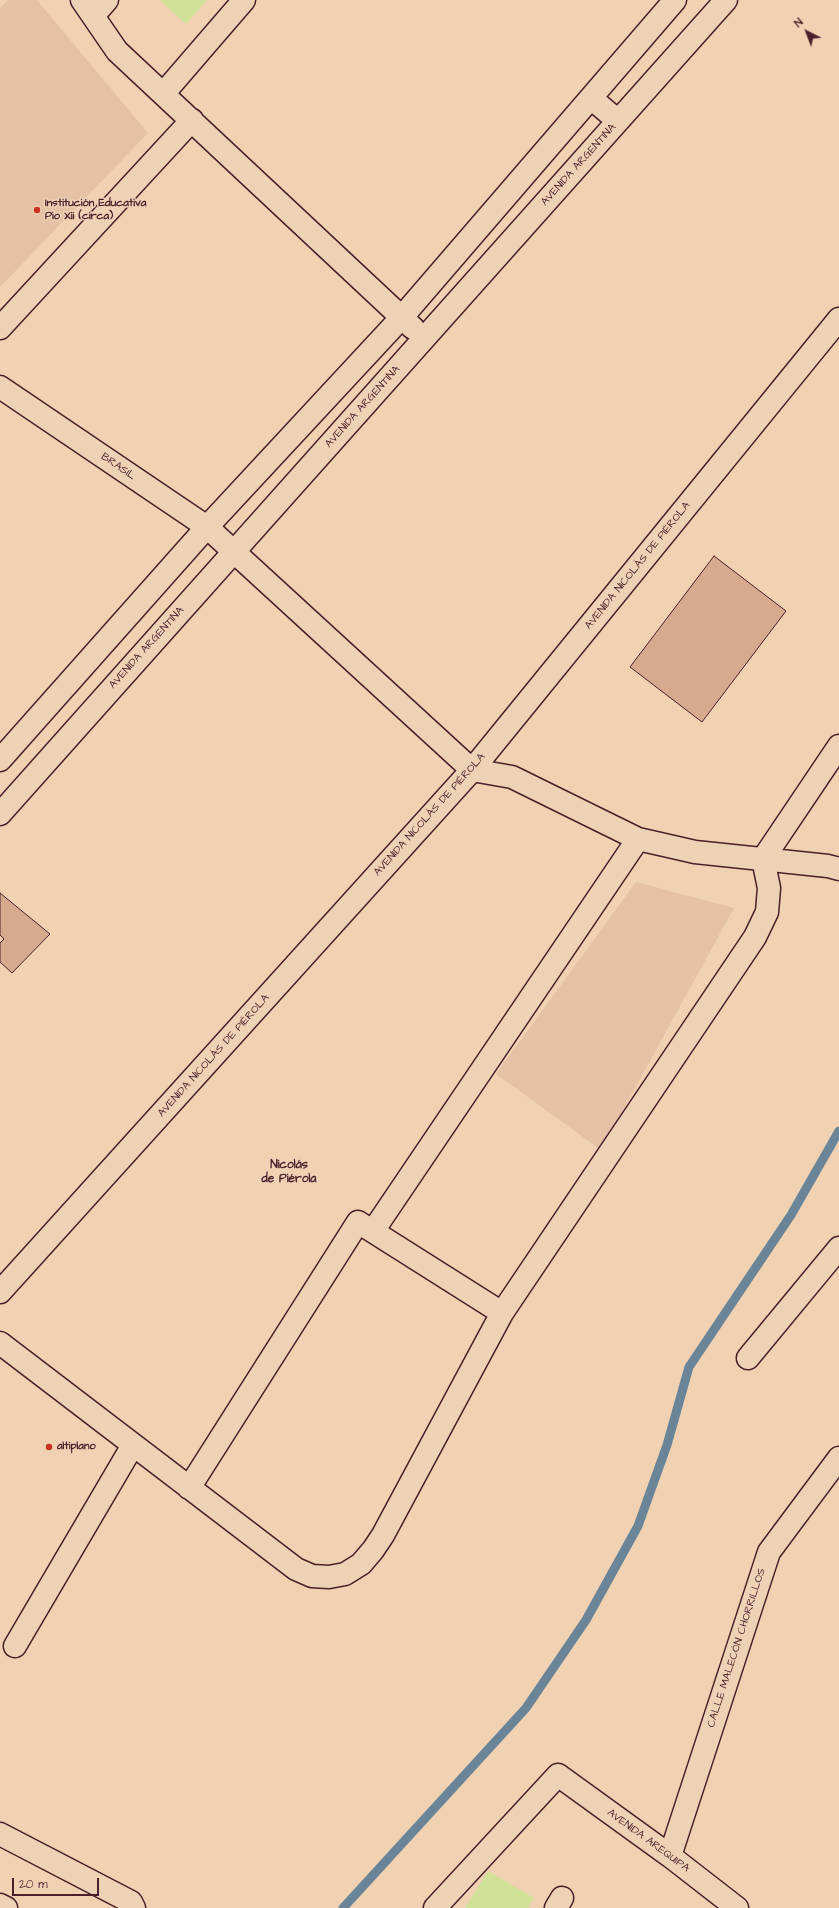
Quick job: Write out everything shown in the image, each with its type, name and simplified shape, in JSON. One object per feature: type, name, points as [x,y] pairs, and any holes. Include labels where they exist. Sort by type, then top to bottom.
[{"type":"street","points":[[163,94],[244,0]]},
{"type":"street","points":[[0,760],[207,527],[402,317],[675,0]]},
{"type":"street","name":"AVENIDA ARGENTINA","points":[[0,814],[726,0]]},
{"type":"street","points":[[94,5],[117,51],[424,338]]},
{"type":"street","points":[[591,98],[618,121]]},
{"type":"street","points":[[0,328],[192,120]]},
{"type":"street","name":"AVENIDA NICOLÁS DE PIÉROLA","points":[[0,1292],[472,770],[839,319]]},
{"type":"street","name":"BRASIL","points":[[0,388],[207,527],[472,770]]},
{"type":"street","points":[[0,1343],[296,1570],[312,1576],[329,1577],[345,1574],[361,1564],[373,1550],[502,1313],[755,937],[767,912],[769,888],[763,859],[839,746]]},
{"type":"street","points":[[472,770],[512,777],[638,839],[694,852],[828,866],[839,869]]},
{"type":"street","points":[[373,1231],[638,839]]},
{"type":"street","points":[[190,1488],[358,1222],[502,1313]]},
{"type":"street","points":[[748,1358],[839,1248]]},
{"type":"street","points":[[16,1646],[132,1445]]},
{"type":"street","name":"CALLE MALECÓN CHORRILLOS","points":[[670,1856],[769,1552],[839,1458]]},
{"type":"street","name":"AVENIDA AREQUIPA","points":[[435,1908],[558,1776],[670,1856],[737,1908]]},
{"type":"street","points":[[0,1834],[131,1902],[134,1908]]},
{"type":"street","points":[[0,1905],[6,1908]]},
{"type":"shaded area","name":"Institución Educativa Pio Xii (circa)","points":[[8,0],[37,0],[148,133],[0,287],[0,8]]},
{"type":"shaded area","points":[[636,882],[734,908],[601,1150],[496,1074]]},
{"type":"green space","points":[[160,0],[207,0],[186,24]]},
{"type":"green space","points":[[488,1871],[534,1898],[528,1908],[465,1908]]},
{"type":"building","points":[[714,556],[786,611],[702,722],[630,667]]},
{"type":"building","points":[[0,893],[50,934],[12,973],[0,962],[0,943],[4,939],[0,935]]},
{"type":"waterway","points":[[343,1908],[526,1708],[586,1620],[638,1526],[667,1445],[689,1367],[791,1215],[839,1131]]},
{"type":"place","name":"Institución Educativa Pio Xii (circa)","points":[[37,210]]},
{"type":"place","name":"altiplano","points":[[49,1447]]},
{"type":"district","name":"Nicolás de Piérola","points":[[289,1172]]}]
